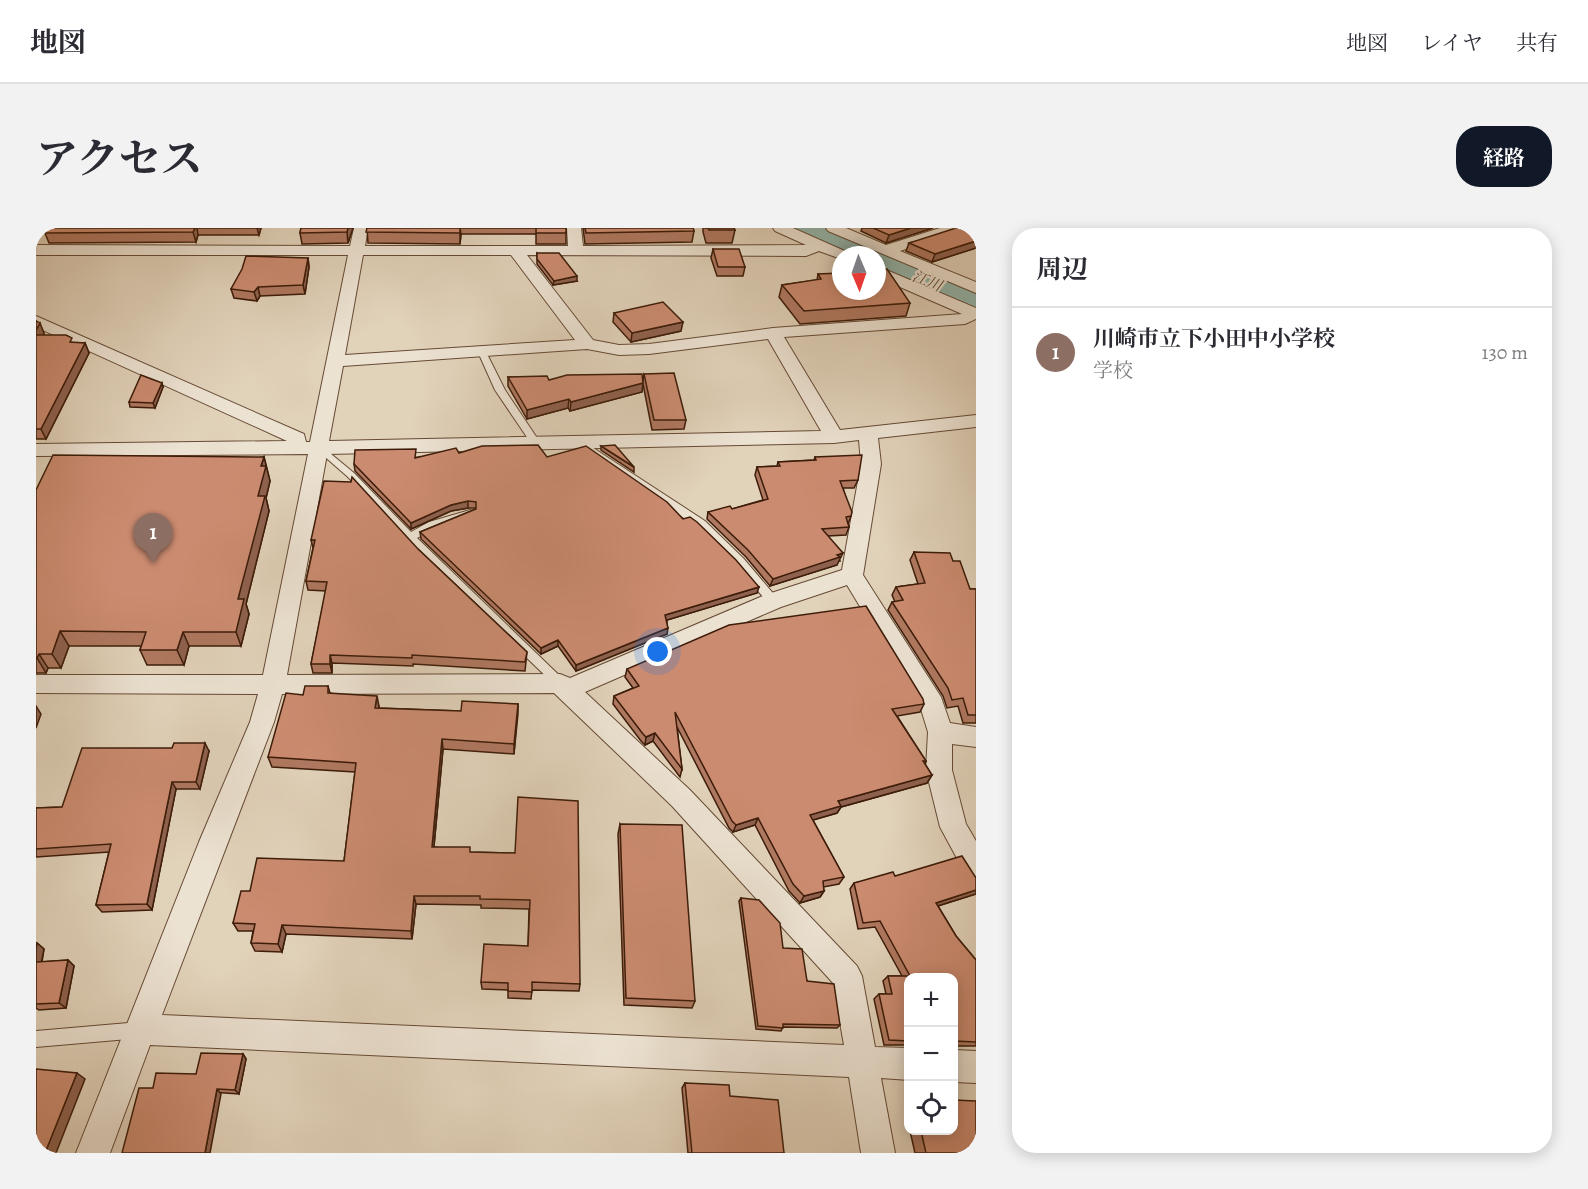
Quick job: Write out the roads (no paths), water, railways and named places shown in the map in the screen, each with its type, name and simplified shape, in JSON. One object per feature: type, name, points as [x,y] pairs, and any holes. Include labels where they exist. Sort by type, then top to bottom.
[{"type":"street","points":[[574,228],[576,250]]},
{"type":"street","points":[[780,228],[832,251]]},
{"type":"street","points":[[833,228],[876,246]]},
{"type":"street","points":[[886,250],[954,228]]},
{"type":"street","points":[[38,245],[359,240],[515,250],[806,250],[819,245]]},
{"type":"street","points":[[93,1153],[213,842],[262,722],[273,686],[308,448],[336,361],[359,240]]},
{"type":"street","points":[[515,250],[587,345]]},
{"type":"street","points":[[886,250],[971,282]]},
{"type":"street","points":[[886,275],[975,313]]},
{"type":"street","points":[[336,361],[587,345],[619,350],[649,349],[773,333],[965,319],[975,313]]},
{"type":"street","points":[[36,321],[297,438],[308,448]]},
{"type":"street","points":[[773,333],[834,436]]},
{"type":"street","points":[[36,450],[308,448],[834,436],[976,421]]},
{"type":"street","points":[[868,434],[871,464],[852,574],[932,704],[940,732],[939,770],[953,827],[976,866]]},
{"type":"street","points":[[36,684],[563,686],[773,601],[852,574]]},
{"type":"street","points":[[563,686],[681,798],[847,976],[878,1153]]},
{"type":"street","points":[[940,732],[976,736]]},
{"type":"street","points":[[142,1029],[904,1064]]},
{"type":"street","points":[[958,1066],[976,1067]]},
{"type":"lane","points":[[482,352],[500,390],[536,444]]},
{"type":"lane","points":[[581,443],[701,524],[740,562],[773,601]]},
{"type":"lane","points":[[308,448],[351,475],[410,537],[563,686]]},
{"type":"lane","points":[[410,537],[433,525],[471,512]]},
{"type":"lane","points":[[36,1040],[142,1029]]},
{"type":"waterway","name":"江川","points":[[801,228],[842,246]]},
{"type":"waterway","name":"江川","points":[[886,265],[976,301]]},
{"type":"place","name":"川崎市立下小田中小学校","points":[[153,563]]}]
